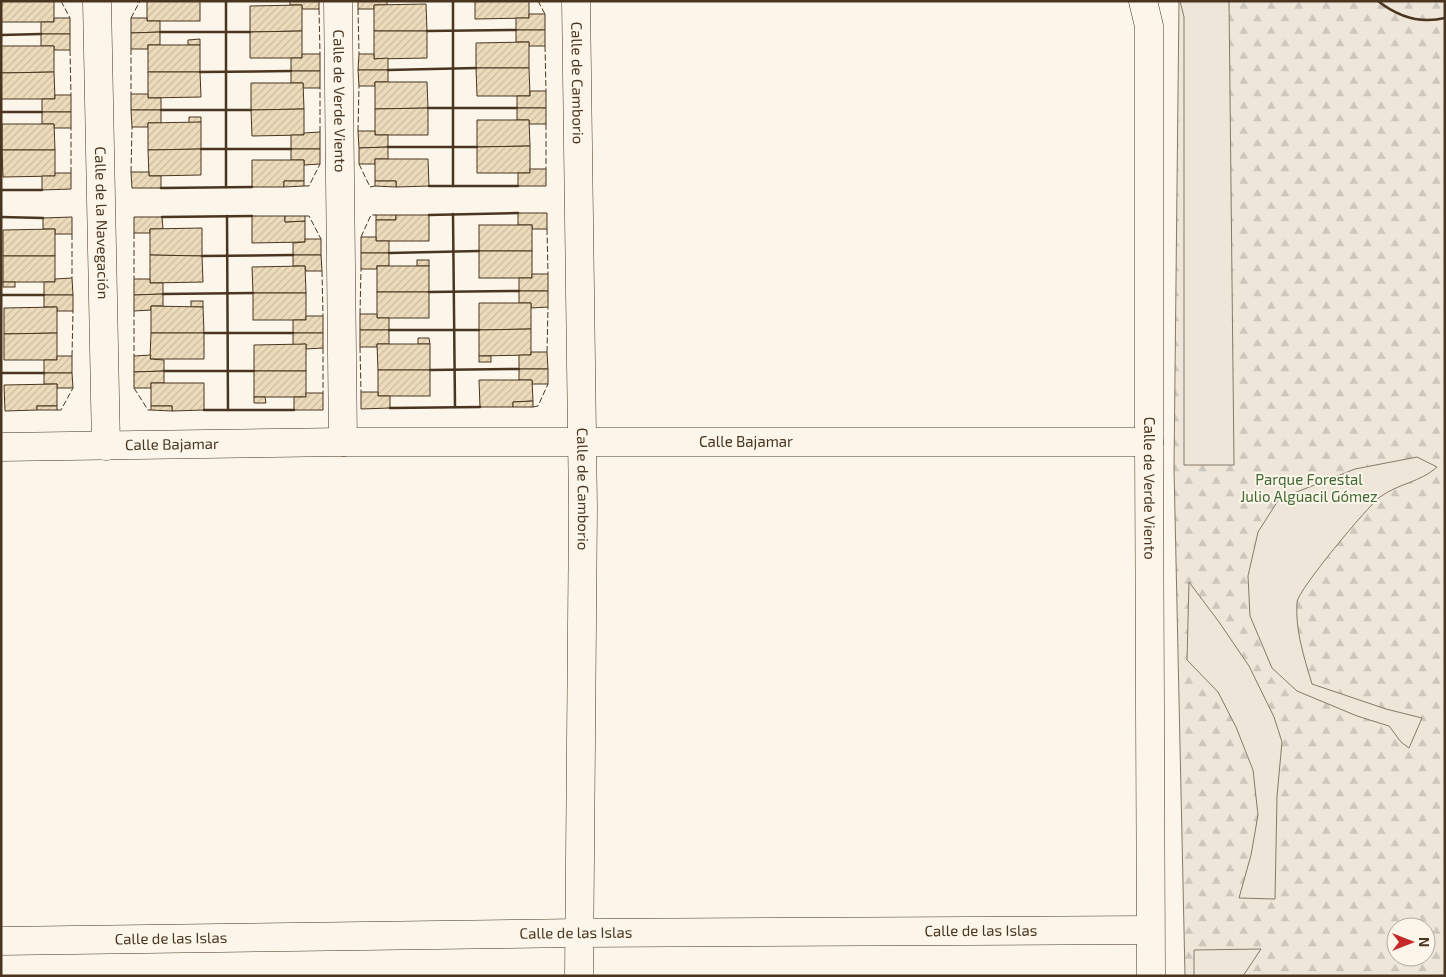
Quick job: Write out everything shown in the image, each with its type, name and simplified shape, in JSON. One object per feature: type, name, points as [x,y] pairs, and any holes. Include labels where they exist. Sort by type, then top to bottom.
[{"type":"street","name":"Calle de la Navegación","points":[[97,1],[106,446]]},
{"type":"street","name":"Calle de Verde Viento","points":[[338,1],[343,442]]},
{"type":"street","name":"Calle de Camborio","points":[[576,1],[583,508],[579,976]]},
{"type":"street","name":"Calle de Verde Viento","points":[[1143,1],[1149,26],[1151,976]]},
{"type":"street","name":"Calle Bajamar","points":[[1,447],[343,442],[1149,442]]},
{"type":"street","name":"Calle de las Islas","points":[[1,941],[1150,930]]},
{"type":"green space","name":"Parque Forestal Julio Alguacil Gómez","points":[[1179,1],[1445,1],[1445,976],[1185,976],[1174,468]]},
{"type":"green space","points":[[1180,1],[1229,1],[1234,465],[1184,465],[1184,17]]},
{"type":"green space","points":[[1417,457],[1437,467],[1424,476],[1380,497],[1348,531],[1320,566],[1300,594],[1297,602],[1297,623],[1303,654],[1312,684],[1386,709],[1422,718],[1409,748],[1401,742],[1389,726],[1357,716],[1297,691],[1272,668],[1250,616],[1248,576],[1258,532],[1279,499],[1355,469]]},
{"type":"green space","points":[[1189,582],[1249,666],[1274,717],[1282,742],[1277,796],[1275,899],[1239,898],[1251,855],[1258,815],[1253,770],[1236,727],[1218,692],[1187,660]]},
{"type":"green space","points":[[1261,949],[1243,976],[1194,976],[1194,950]]},
{"type":"building","points":[[1,1],[54,1],[54,22],[1,22]]},
{"type":"building","points":[[147,1],[200,1],[200,21],[147,21]]},
{"type":"building","points":[[290,1],[319,1],[319,9],[302,9],[302,5],[290,5]]},
{"type":"building","points":[[358,1],[387,1],[387,5],[374,5],[374,9],[358,9]]},
{"type":"building","points":[[475,1],[529,1],[529,18],[475,19]]},
{"type":"building","points":[[426,4],[427,31],[374,31],[374,5]]},
{"type":"building","points":[[302,5],[302,31],[250,32],[250,6]]},
{"type":"building","points":[[529,14],[545,14],[545,30],[516,30],[516,18],[529,18]]},
{"type":"building","points":[[54,18],[70,18],[70,34],[41,34],[41,22],[54,22]]},
{"type":"building","points":[[131,18],[147,18],[147,21],[160,21],[160,32],[131,33]]},
{"type":"building","points":[[516,30],[545,30],[545,46],[529,46],[529,42],[516,42]]},
{"type":"building","points":[[302,31],[302,58],[250,58],[250,32]]},
{"type":"building","points":[[374,31],[427,31],[427,58],[374,59]]},
{"type":"building","points":[[160,32],[160,45],[148,45],[148,49],[131,49],[131,33]]},
{"type":"building","points":[[41,34],[70,34],[70,50],[54,50],[54,46],[41,46]]},
{"type":"building","points":[[200,39],[200,45],[188,45],[188,40]]},
{"type":"building","points":[[529,42],[529,68],[476,68],[476,43]]},
{"type":"building","points":[[148,45],[200,45],[200,72],[148,72]]},
{"type":"building","points":[[1,46],[54,46],[54,72],[1,73]]},
{"type":"building","points":[[302,54],[320,54],[320,71],[291,71],[291,58],[302,58]]},
{"type":"building","points":[[359,54],[374,54],[374,59],[388,58],[388,70],[358,70]]},
{"type":"building","points":[[476,68],[529,68],[530,96],[477,96]]},
{"type":"building","points":[[358,70],[388,70],[388,82],[375,82],[375,86],[359,86]]},
{"type":"building","points":[[291,71],[320,71],[320,88],[303,88],[303,83],[291,83]]},
{"type":"building","points":[[54,72],[55,99],[1,99],[1,73]]},
{"type":"building","points":[[148,72],[200,72],[201,97],[148,98]]},
{"type":"building","points":[[375,82],[427,82],[428,108],[375,109]]},
{"type":"building","points":[[251,83],[303,83],[304,109],[251,110]]},
{"type":"building","points":[[530,91],[546,91],[546,108],[517,108],[517,96],[530,96]]},
{"type":"building","points":[[131,94],[148,94],[148,98],[161,98],[161,110],[131,110]]},
{"type":"building","points":[[55,95],[71,95],[71,112],[42,112],[42,99],[55,99]]},
{"type":"building","points":[[428,108],[428,135],[375,135],[375,109]]},
{"type":"building","points":[[517,108],[546,108],[546,124],[529,124],[529,120],[517,120]]},
{"type":"building","points":[[304,109],[304,135],[252,136],[251,110]]},
{"type":"building","points":[[131,110],[161,110],[161,123],[148,123],[148,127],[132,127]]},
{"type":"building","points":[[42,112],[71,112],[71,128],[54,128],[54,124],[42,124]]},
{"type":"building","points":[[189,117],[201,117],[201,122],[189,123]]},
{"type":"building","points":[[477,120],[529,120],[530,146],[477,147]]},
{"type":"building","points":[[201,122],[201,149],[148,150],[148,123]]},
{"type":"building","points":[[2,124],[54,124],[55,150],[2,150]]},
{"type":"building","points":[[358,131],[375,131],[375,135],[388,135],[388,147],[359,148]]},
{"type":"building","points":[[320,132],[320,149],[291,149],[291,135]]},
{"type":"building","points":[[530,146],[530,173],[477,173],[477,147]]},
{"type":"building","points":[[388,147],[388,159],[375,159],[375,164],[359,164],[359,148]]},
{"type":"building","points":[[201,149],[201,175],[149,176],[148,150]]},
{"type":"building","points":[[291,149],[320,149],[320,164],[304,165],[304,160],[291,160]]},
{"type":"building","points":[[2,150],[55,150],[55,176],[3,177]]},
{"type":"building","points":[[375,159],[428,159],[429,186],[396,187],[396,181],[375,181]]},
{"type":"building","points":[[252,160],[304,160],[304,181],[284,181],[284,187],[252,187]]},
{"type":"building","points":[[530,169],[546,169],[546,186],[518,186],[518,173],[530,173]]},
{"type":"building","points":[[131,172],[149,172],[149,176],[161,176],[161,188],[132,188]]},
{"type":"building","points":[[55,173],[71,173],[71,189],[42,190],[42,176],[55,176]]},
{"type":"building","points":[[284,181],[304,181],[304,186],[284,187]]},
{"type":"building","points":[[375,181],[396,181],[396,187],[375,186]]},
{"type":"building","points":[[518,213],[547,213],[547,229],[532,229],[532,225],[518,225]]},
{"type":"building","points":[[376,215],[396,215],[396,220],[376,220]]},
{"type":"building","points":[[396,215],[429,215],[429,241],[376,241],[376,220],[396,220]]},
{"type":"building","points":[[252,216],[285,216],[285,222],[305,221],[305,242],[252,243]]},
{"type":"building","points":[[285,216],[305,216],[305,221],[285,222]]},
{"type":"building","points":[[72,217],[72,234],[55,234],[55,229],[43,229],[43,218]]},
{"type":"building","points":[[134,217],[162,217],[163,229],[150,229],[150,233],[134,233]]},
{"type":"building","points":[[479,225],[532,225],[532,251],[479,251]]},
{"type":"building","points":[[202,228],[202,256],[150,255],[150,229]]},
{"type":"building","points":[[55,229],[55,256],[3,256],[3,230]]},
{"type":"building","points":[[361,237],[376,237],[376,241],[389,241],[389,253],[361,253]]},
{"type":"building","points":[[305,239],[321,239],[321,255],[293,255],[293,243],[305,242]]},
{"type":"building","points":[[479,251],[532,251],[532,278],[479,278]]},
{"type":"building","points":[[361,253],[389,253],[389,266],[377,266],[377,269],[361,269]]},
{"type":"building","points":[[150,255],[202,256],[203,282],[150,283]]},
{"type":"building","points":[[293,255],[321,255],[322,271],[306,271],[305,266],[293,266]]},
{"type":"building","points":[[3,256],[55,256],[55,282],[3,282]]},
{"type":"building","points":[[417,260],[429,260],[429,266],[417,266]]},
{"type":"building","points":[[305,266],[306,293],[253,293],[252,267]]},
{"type":"building","points":[[377,266],[429,266],[429,292],[377,292]]},
{"type":"building","points":[[532,274],[548,274],[548,291],[519,291],[519,278],[532,278]]},
{"type":"building","points":[[72,278],[73,295],[44,295],[44,282],[55,282],[55,279]]},
{"type":"building","points":[[134,279],[150,279],[150,283],[163,283],[163,294],[134,295]]},
{"type":"building","points":[[3,282],[15,282],[15,287],[3,287]]},
{"type":"building","points":[[519,291],[548,291],[548,307],[531,308],[531,303],[519,303]]},
{"type":"building","points":[[377,292],[429,292],[429,318],[377,318]]},
{"type":"building","points":[[253,293],[306,293],[306,320],[253,320]]},
{"type":"building","points":[[163,294],[163,306],[151,306],[151,310],[134,311],[134,295]]},
{"type":"building","points":[[44,295],[73,295],[73,311],[57,311],[57,307],[44,307]]},
{"type":"building","points":[[191,301],[203,301],[203,307],[191,307]]},
{"type":"building","points":[[479,303],[531,303],[531,329],[479,330]]},
{"type":"building","points":[[151,306],[203,307],[204,333],[151,333]]},
{"type":"building","points":[[57,307],[57,333],[4,334],[4,308]]},
{"type":"building","points":[[360,314],[377,314],[377,318],[389,318],[389,330],[360,330]]},
{"type":"building","points":[[306,316],[323,316],[323,333],[293,333],[293,320],[306,320]]},
{"type":"building","points":[[531,329],[531,355],[479,356],[479,330]]},
{"type":"building","points":[[360,330],[389,330],[389,344],[377,344],[377,347],[360,347]]},
{"type":"building","points":[[57,333],[57,360],[4,360],[4,334]]},
{"type":"building","points":[[151,333],[204,333],[204,359],[150,359]]},
{"type":"building","points":[[293,333],[323,333],[323,348],[306,349],[306,344],[293,345]]},
{"type":"building","points":[[418,338],[429,338],[430,344],[418,344]]},
{"type":"building","points":[[306,344],[306,371],[254,371],[254,345]]},
{"type":"building","points":[[377,344],[430,344],[430,370],[378,370]]},
{"type":"building","points":[[531,352],[547,352],[548,369],[519,369],[519,355],[531,355]]},
{"type":"building","points":[[151,355],[150,359],[164,360],[164,371],[134,372],[134,356]]},
{"type":"building","points":[[57,356],[72,356],[72,373],[44,373],[44,360],[57,360]]},
{"type":"building","points":[[479,356],[491,356],[491,362],[479,362]]},
{"type":"building","points":[[519,369],[548,369],[548,384],[532,384],[532,380],[519,380]]},
{"type":"building","points":[[378,370],[430,370],[430,396],[378,396]]},
{"type":"building","points":[[164,371],[164,383],[151,383],[151,388],[134,388],[134,372]]},
{"type":"building","points":[[254,371],[306,371],[306,397],[254,397]]},
{"type":"building","points":[[44,373],[72,373],[73,388],[57,388],[57,384],[44,384]]},
{"type":"building","points":[[479,380],[532,380],[533,401],[513,402],[513,407],[480,407]]},
{"type":"building","points":[[151,383],[204,383],[204,410],[172,411],[172,406],[151,406]]},
{"type":"building","points":[[57,384],[57,406],[37,406],[37,410],[5,411],[4,385]]},
{"type":"building","points":[[361,392],[378,392],[378,396],[390,396],[390,408],[361,409]]},
{"type":"building","points":[[306,393],[323,393],[323,410],[294,410],[294,397],[306,397]]},
{"type":"building","points":[[254,397],[265,397],[266,403],[254,403]]},
{"type":"building","points":[[533,401],[533,407],[513,407],[513,402]]},
{"type":"building","points":[[37,406],[57,406],[57,410],[37,410]]},
{"type":"building","points":[[151,406],[172,406],[172,411],[151,410]]},
{"type":"fence","points":[[61,1],[70,18]]},
{"type":"fence","points":[[131,18],[140,1]]},
{"type":"fence","points":[[538,1],[545,14]]},
{"type":"fence","points":[[319,9],[320,54]]},
{"type":"fence","points":[[358,9],[359,54]]},
{"type":"fence","points":[[545,46],[546,91]]},
{"type":"fence","points":[[131,49],[131,94]]},
{"type":"fence","points":[[70,50],[71,95]]},
{"type":"fence","points":[[358,131],[359,86]]},
{"type":"fence","points":[[320,88],[320,132]]},
{"type":"fence","points":[[546,124],[546,169]]},
{"type":"fence","points":[[131,172],[132,127]]},
{"type":"fence","points":[[71,128],[71,173]]},
{"type":"fence","points":[[304,186],[309,186],[320,164]]},
{"type":"fence","points":[[359,164],[370,187],[375,186]]},
{"type":"fence","points":[[361,237],[371,215],[376,215]]},
{"type":"fence","points":[[305,216],[309,216],[321,239]]},
{"type":"fence","points":[[547,229],[548,274]]},
{"type":"fence","points":[[134,233],[134,279]]},
{"type":"fence","points":[[72,234],[72,278]]},
{"type":"fence","points":[[360,314],[361,269]]},
{"type":"fence","points":[[322,271],[323,316]]},
{"type":"fence","points":[[547,352],[548,307]]},
{"type":"fence","points":[[72,356],[73,311]]},
{"type":"fence","points":[[134,311],[134,356]]},
{"type":"fence","points":[[360,347],[361,392]]},
{"type":"fence","points":[[323,348],[323,393]]},
{"type":"fence","points":[[533,407],[538,406],[548,384]]},
{"type":"fence","points":[[57,410],[61,410],[73,388]]},
{"type":"fence","points":[[134,388],[148,410],[151,410]]},
{"type":"wall","points":[[226,1],[226,187]]},
{"type":"wall","points":[[453,1],[453,186]]},
{"type":"wall","points":[[1378,1],[1401,15],[1427,20],[1445,18]]},
{"type":"wall","points":[[427,31],[516,30]]},
{"type":"wall","points":[[160,32],[250,32]]},
{"type":"wall","points":[[1,35],[41,34]]},
{"type":"wall","points":[[388,70],[476,68]]},
{"type":"wall","points":[[200,72],[291,71]]},
{"type":"wall","points":[[428,108],[517,108]]},
{"type":"wall","points":[[161,110],[251,110]]},
{"type":"wall","points":[[1,112],[42,112]]},
{"type":"wall","points":[[388,147],[477,147]]},
{"type":"wall","points":[[201,149],[291,149]]},
{"type":"wall","points":[[429,186],[518,186]]},
{"type":"wall","points":[[161,188],[252,187]]},
{"type":"wall","points":[[1,190],[42,190]]},
{"type":"wall","points":[[429,215],[518,213]]},
{"type":"wall","points":[[453,214],[455,407]]},
{"type":"wall","points":[[227,216],[228,410]]},
{"type":"wall","points":[[162,217],[252,216]]},
{"type":"wall","points":[[1,217],[43,218]]},
{"type":"wall","points":[[389,253],[479,251]]},
{"type":"wall","points":[[202,256],[293,255]]},
{"type":"wall","points":[[429,292],[519,291]]},
{"type":"wall","points":[[163,294],[253,293]]},
{"type":"wall","points":[[1,295],[44,295]]},
{"type":"wall","points":[[389,330],[479,330]]},
{"type":"wall","points":[[204,333],[293,333]]},
{"type":"wall","points":[[430,370],[519,369]]},
{"type":"wall","points":[[164,371],[254,371]]},
{"type":"wall","points":[[1,373],[44,373]]},
{"type":"wall","points":[[390,408],[480,407]]},
{"type":"wall","points":[[204,410],[294,410]]}]
